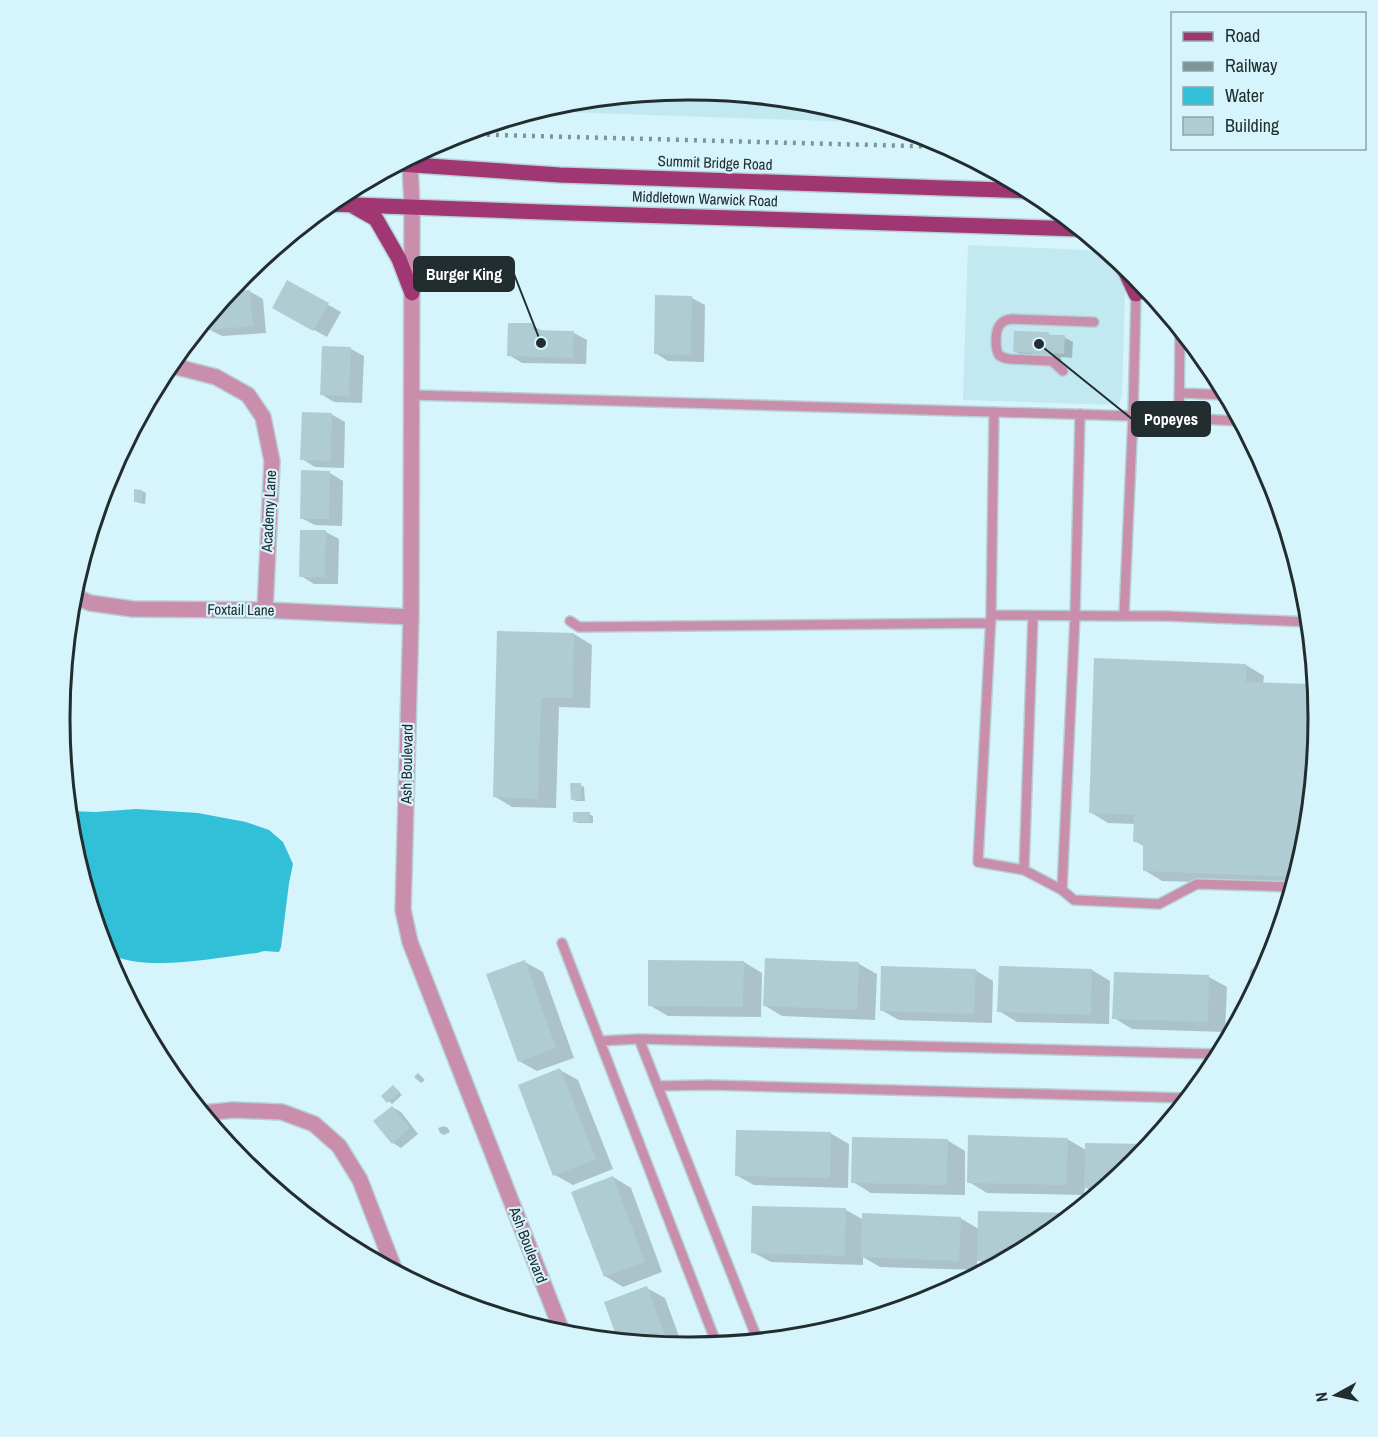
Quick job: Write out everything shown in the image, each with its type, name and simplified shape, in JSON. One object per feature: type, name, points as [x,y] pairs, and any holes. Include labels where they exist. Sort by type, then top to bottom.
[{"type":"main road","name":"Summit Bridge Road","points":[[414,165],[560,175],[1010,190]]},
{"type":"main road","name":"Middletown Warwick Road","points":[[345,204],[1067,229]]},
{"type":"main road","points":[[351,204],[376,219],[399,259],[412,293]]},
{"type":"street","name":"Ash Boulevard","points":[[405,169],[412,206],[412,395],[411,617],[404,910],[410,942],[559,1323]]},
{"type":"street","name":"Academy Lane","points":[[180,368],[216,378],[248,394],[263,417],[272,461],[265,610]]},
{"type":"street","name":"Foxtail Lane","points":[[82,599],[90,603],[133,609],[265,610],[411,617]]},
{"type":"street","points":[[212,1112],[233,1110],[282,1112],[314,1124],[339,1146],[360,1180],[391,1260]]},
{"type":"lane","points":[[1124,616],[1138,294]]},
{"type":"lane","points":[[1063,371],[1052,361],[1002,358],[996,347],[997,328],[1003,321],[1012,319],[1094,322]]},
{"type":"lane","points":[[1179,418],[1180,342]]},
{"type":"lane","points":[[1179,393],[1216,395]]},
{"type":"lane","points":[[412,395],[1080,414],[1232,421]]},
{"type":"lane","points":[[994,412],[991,619],[978,862],[1024,870],[1062,890],[1074,900],[1159,904],[1197,884],[1284,887]]},
{"type":"lane","points":[[1062,890],[1075,616],[1080,414]]},
{"type":"lane","points":[[1024,870],[1032,616]]},
{"type":"lane","points":[[570,621],[579,627],[991,619],[1032,616],[1166,616],[1300,622]]},
{"type":"lane","points":[[562,943],[714,1336]]},
{"type":"lane","points":[[600,1041],[639,1040],[1207,1056]]},
{"type":"lane","points":[[639,1040],[752,1334]]},
{"type":"lane","points":[[658,1086],[709,1085],[1178,1098]]},
{"type":"shaded area","points":[[649,101],[729,101],[770,105],[852,122],[567,112]]},
{"type":"shaded area","points":[[968,245],[1086,250],[1096,252],[1122,277],[1125,291],[1122,394],[1119,404],[963,400]]},
{"type":"water","points":[[136,809],[198,813],[246,822],[269,830],[283,842],[293,864],[279,952],[264,951],[166,963],[147,963],[119,958],[103,917],[82,839],[78,811]]},
{"type":"building","points":[[287,280],[329,303],[313,331],[272,308]]},
{"type":"building","points":[[243,290],[250,290],[253,326],[208,330],[224,311]]},
{"type":"building","points":[[655,295],[692,296],[691,355],[654,354]]},
{"type":"building","points":[[508,323],[532,323],[532,330],[574,331],[573,358],[507,356]]},
{"type":"building","points":[[1014,331],[1065,335],[1064,354],[1032,356],[1032,353],[1013,352]]},
{"type":"building","points":[[322,346],[351,347],[349,396],[320,395]]},
{"type":"building","points":[[302,412],[332,413],[331,461],[300,460]]},
{"type":"building","points":[[301,470],[330,471],[329,519],[300,519]]},
{"type":"building","points":[[134,489],[142,490],[142,502],[134,502]]},
{"type":"building","points":[[300,530],[326,530],[325,577],[299,577]]},
{"type":"building","points":[[497,631],[574,633],[573,698],[541,698],[538,799],[493,797]]},
{"type":"building","points":[[1094,658],[1246,664],[1246,682],[1306,684],[1308,718],[1302,799],[1296,839],[1287,877],[1143,871],[1143,843],[1133,842],[1134,815],[1089,813]]},
{"type":"building","points":[[570,783],[581,783],[581,800],[571,800]]},
{"type":"building","points":[[573,812],[590,812],[590,822],[573,822]]},
{"type":"building","points":[[765,958],[859,962],[857,1010],[763,1006]]},
{"type":"building","points":[[525,960],[556,1048],[518,1062],[486,974]]},
{"type":"building","points":[[648,960],[744,961],[743,1007],[648,1006]]},
{"type":"building","points":[[881,966],[976,969],[974,1014],[880,1011]]},
{"type":"building","points":[[999,966],[1092,969],[1091,1015],[997,1012]]},
{"type":"building","points":[[1114,972],[1209,975],[1208,1022],[1112,1019]]},
{"type":"building","points":[[560,1068],[596,1159],[553,1176],[518,1085]]},
{"type":"building","points":[[393,1085],[400,1092],[387,1103],[381,1096]]},
{"type":"building","points":[[392,1106],[410,1128],[392,1144],[373,1121]]},
{"type":"building","points":[[736,1130],[831,1132],[830,1178],[735,1176]]},
{"type":"building","points":[[968,1135],[1068,1138],[1067,1185],[967,1183]]},
{"type":"building","points":[[852,1137],[948,1139],[947,1185],[851,1183]]},
{"type":"building","points":[[1085,1143],[1137,1144],[1097,1184],[1092,1188],[1084,1188]]},
{"type":"building","points":[[613,1176],[645,1262],[604,1277],[571,1192]]},
{"type":"building","points":[[752,1206],[846,1208],[845,1256],[751,1253]]},
{"type":"building","points":[[978,1211],[1061,1213],[998,1254],[985,1261],[977,1261]]},
{"type":"building","points":[[862,1213],[961,1217],[959,1261],[861,1257]]},
{"type":"building","points":[[647,1286],[665,1336],[615,1333],[604,1302]]},
{"type":"railway","points":[[485,135],[924,146]]},
{"type":"place","name":"Burger King","points":[[541,343]]},
{"type":"place","name":"Popeyes","points":[[1039,344]]}]
